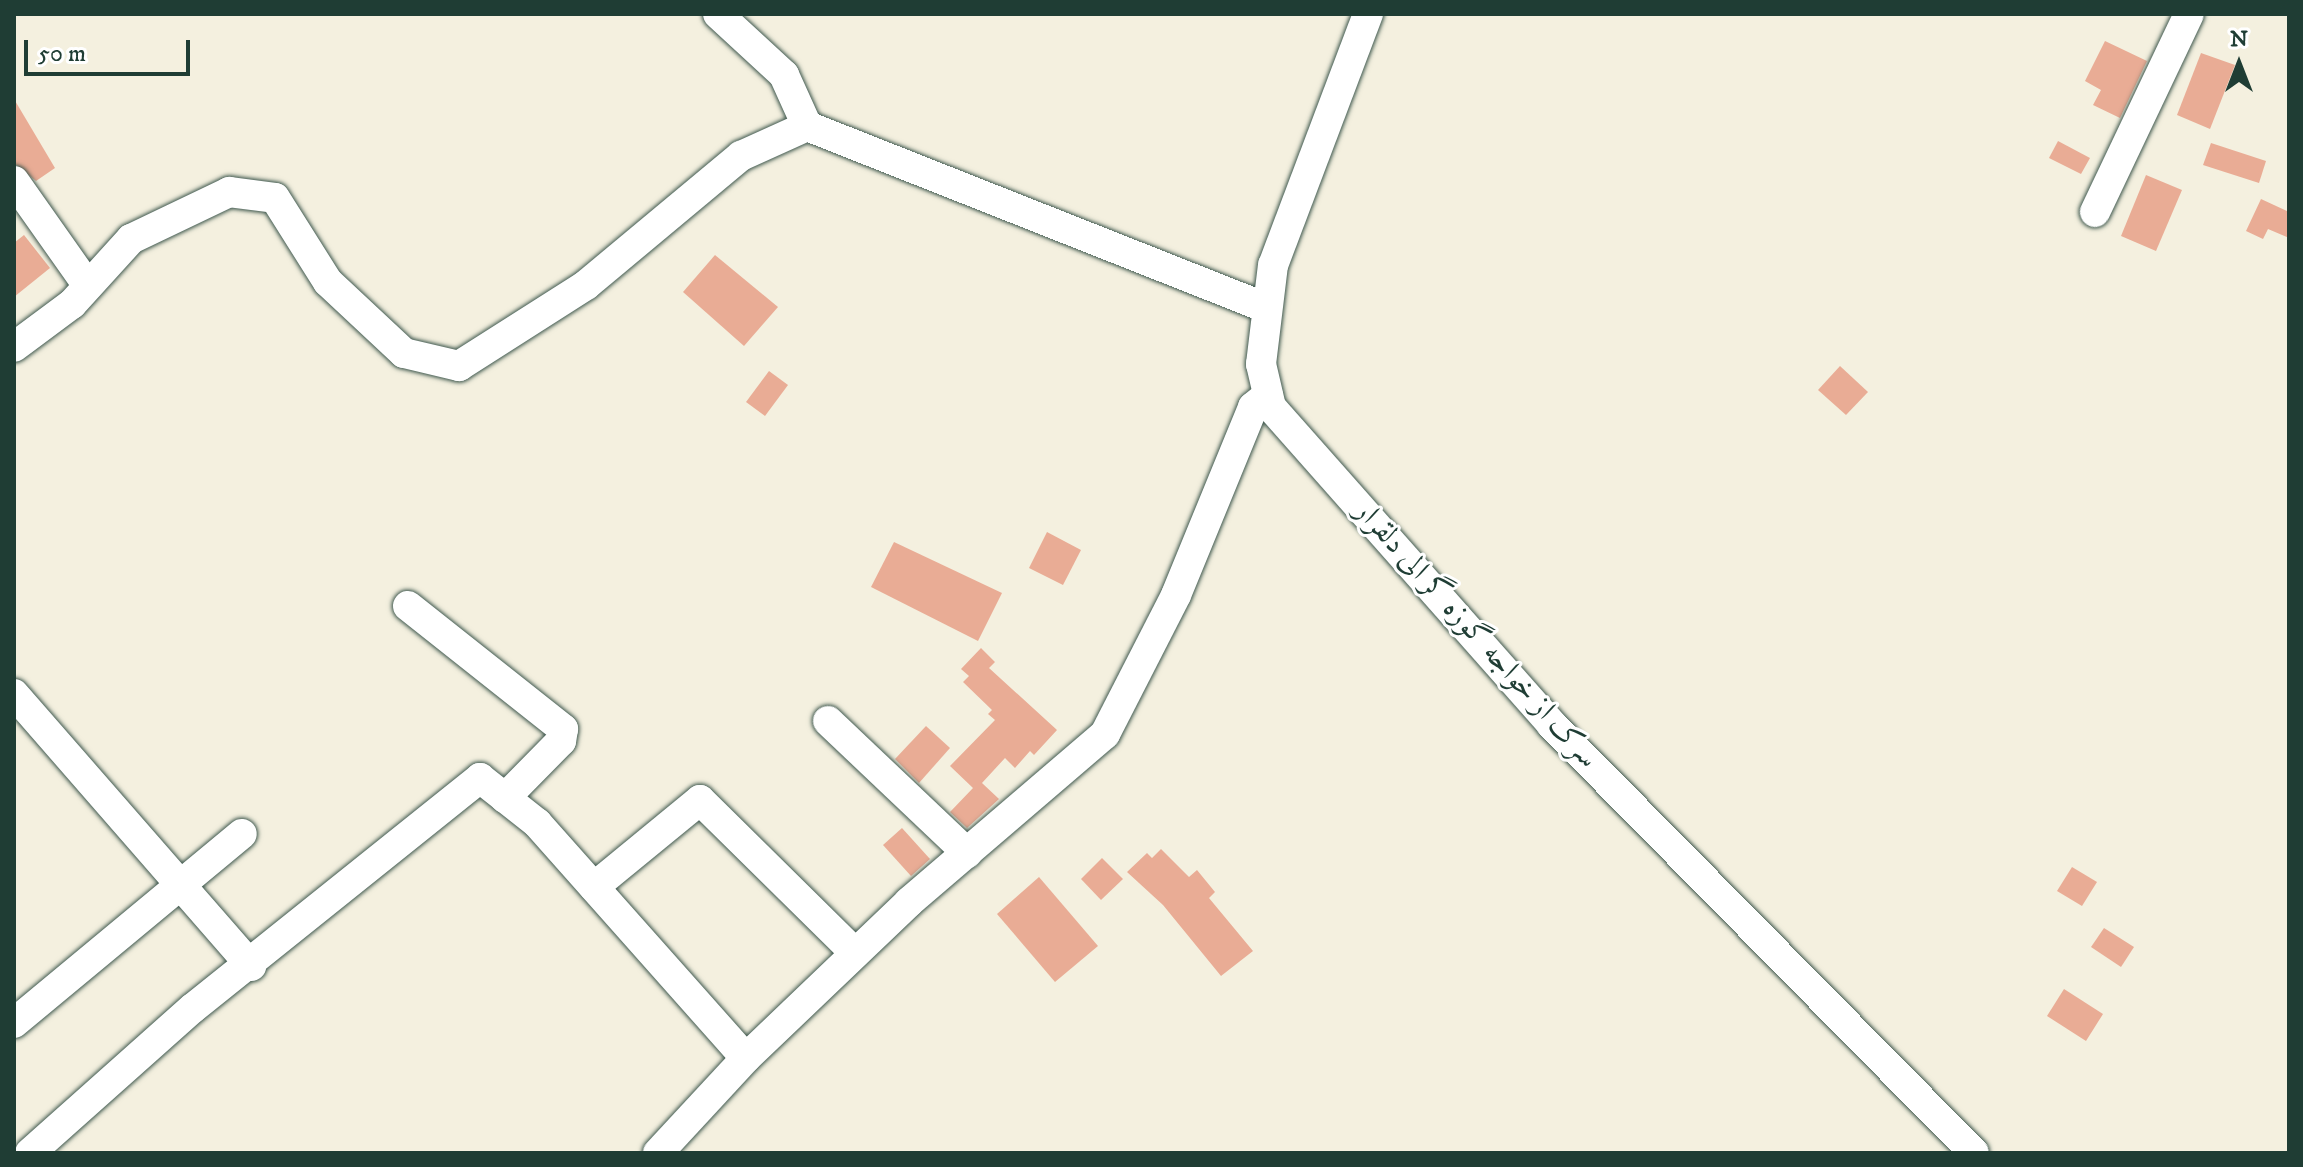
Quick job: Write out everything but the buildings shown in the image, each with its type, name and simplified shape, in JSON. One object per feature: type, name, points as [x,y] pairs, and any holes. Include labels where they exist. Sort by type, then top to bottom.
[{"type":"street","points":[[718,14],[784,75],[807,126]]},
{"type":"street","name":"سرک از خواجه گوزه گر الی دلقرار","points":[[1368,14],[1273,265],[1261,364],[1271,407],[1551,724],[1974,1153]]},
{"type":"street","points":[[2095,212],[2189,14]]},
{"type":"street","points":[[14,347],[72,304],[131,239],[229,192],[275,198],[328,282],[404,353],[459,366],[586,285],[741,156],[773,137],[807,126],[1266,308]]},
{"type":"street","points":[[14,181],[88,286]]},
{"type":"street","points":[[658,1153],[746,1058],[855,953],[1105,734],[1176,595],[1253,407],[1268,395]]},
{"type":"street","points":[[408,606],[563,729],[561,741],[505,798]]},
{"type":"street","points":[[14,694],[251,966]]},
{"type":"street","points":[[828,721],[967,853]]},
{"type":"street","points":[[30,1153],[193,1008],[251,966],[480,778],[537,823],[746,1058]]},
{"type":"street","points":[[594,887],[700,800],[855,953]]},
{"type":"street","points":[[19,1011],[242,834]]}]
